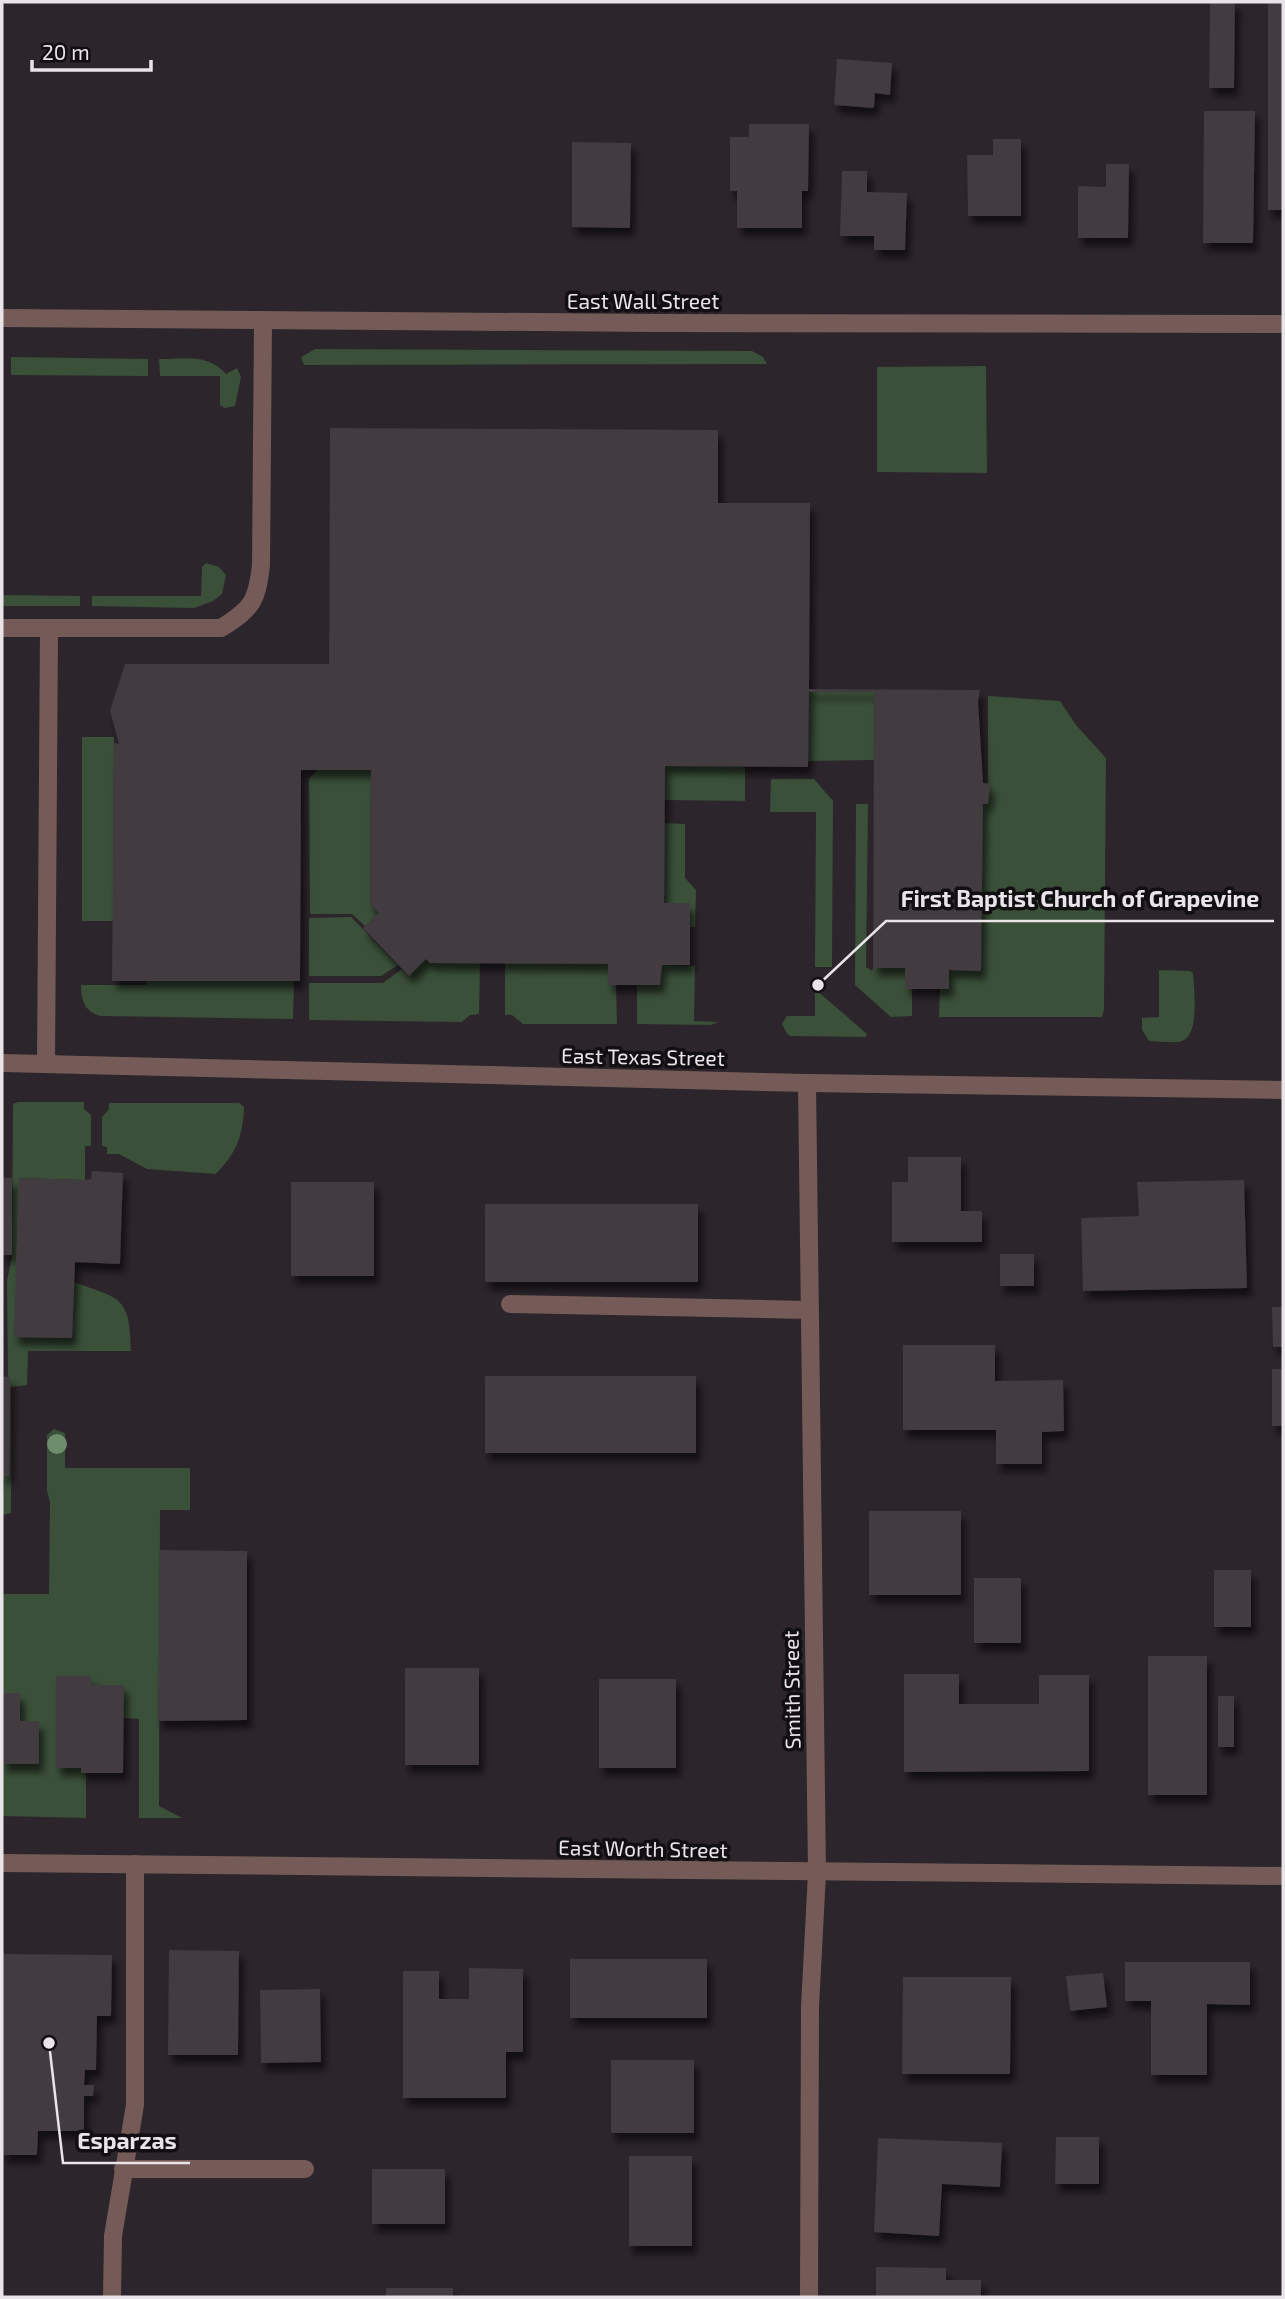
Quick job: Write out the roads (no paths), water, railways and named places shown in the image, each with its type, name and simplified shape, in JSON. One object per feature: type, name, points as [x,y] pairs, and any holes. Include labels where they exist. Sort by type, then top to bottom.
[{"type":"street","name":"East Wall Street","points":[[2,318],[1283,324]]},
{"type":"street","points":[[2,628],[221,628],[243,615],[258,593],[261,565],[263,320]]},
{"type":"street","points":[[46,1064],[49,628]]},
{"type":"street","name":"East Texas Street","points":[[2,1063],[807,1083],[1283,1090]]},
{"type":"street","name":"Smith Street","points":[[807,1083],[817,1873],[810,2007],[809,2297]]},
{"type":"street","points":[[510,1304],[808,1310]]},
{"type":"street","name":"East Worth Street","points":[[2,1863],[1283,1876]]},
{"type":"street","points":[[112,2297],[113,2236],[135,2105],[135,1864]]},
{"type":"street","points":[[123,2169],[305,2169]]},
{"type":"place","name":"First Baptist Church of Grapevine","points":[[818,985]]},
{"type":"place","name":"Esparzas","points":[[49,2043]]}]
